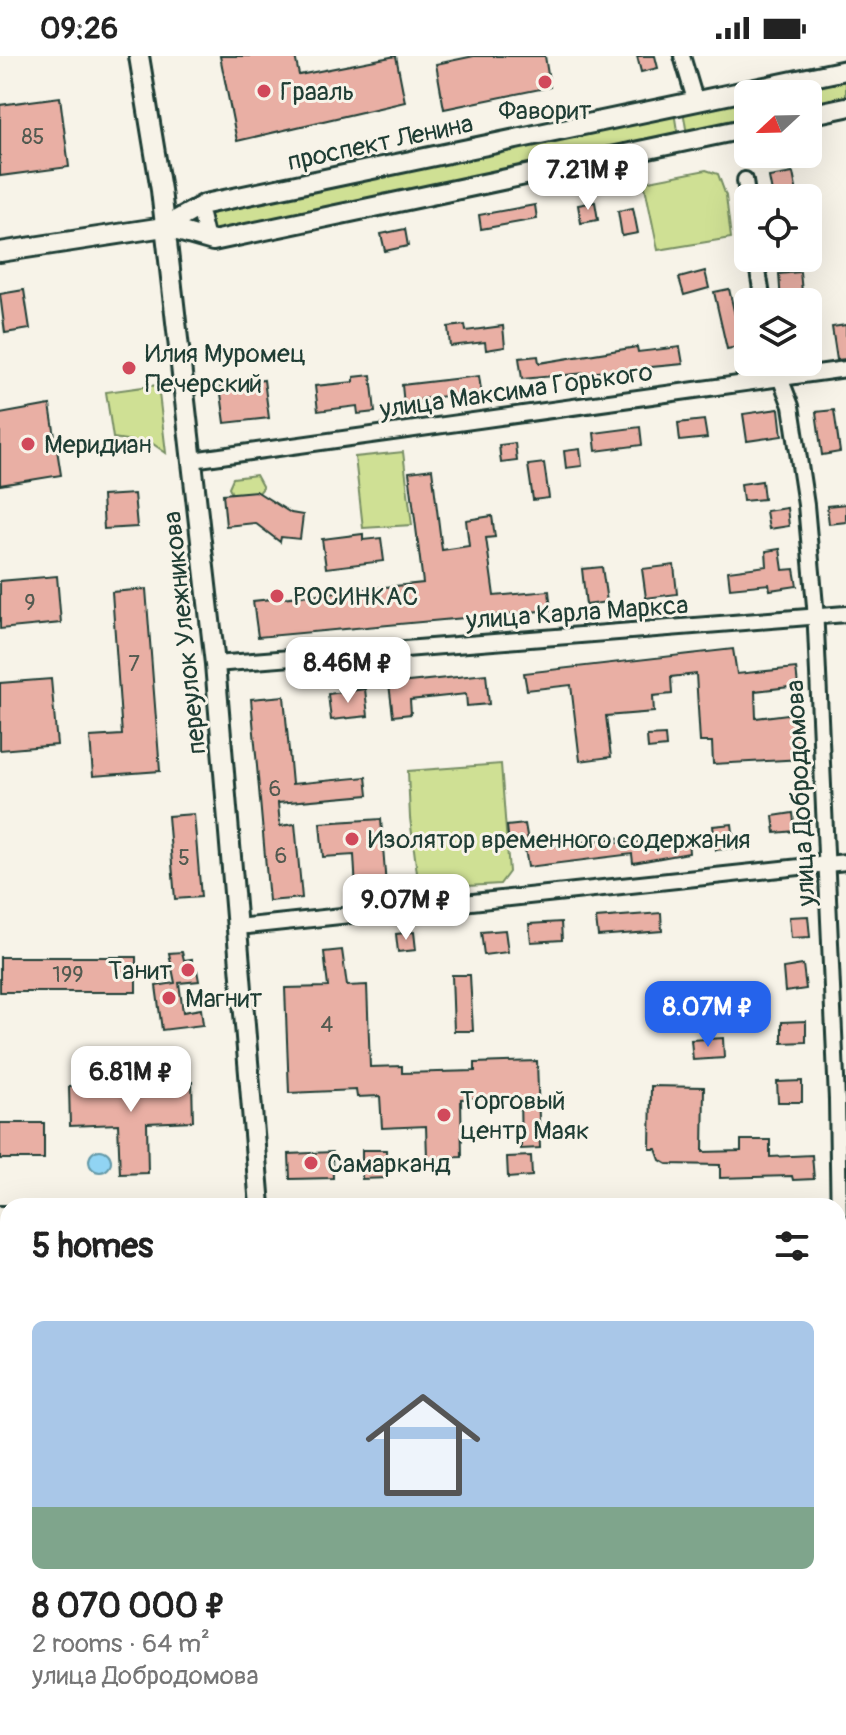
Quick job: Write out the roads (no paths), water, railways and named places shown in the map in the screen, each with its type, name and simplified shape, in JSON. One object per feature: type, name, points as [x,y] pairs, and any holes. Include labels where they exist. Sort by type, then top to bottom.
[{"type":"main road","name":"переулок Улежникова","points":[[139,56],[164,227],[215,664],[259,1198]]},
{"type":"main road","name":"проспект Ленина","points":[[0,252],[164,227],[199,207],[846,70]]},
{"type":"main road","points":[[822,112],[846,107]]},
{"type":"main road","name":"проспект Ленина","points":[[164,227],[207,240],[734,131]]},
{"type":"street","points":[[682,56],[696,103]]},
{"type":"street","points":[[745,180],[746,184]]},
{"type":"street","points":[[199,207],[207,240]]},
{"type":"street","name":"улица Максима Горького","points":[[192,460],[846,369]]},
{"type":"street","name":"улица Добродомова","points":[[778,378],[791,406],[806,505],[816,617],[842,1100],[841,1198]]},
{"type":"street","name":"улица Карла Маркса","points":[[215,664],[846,614]]},
{"type":"street","points":[[238,927],[846,862]]},
{"type":"water","points":[[100,1150],[108,1153],[111,1161],[108,1169],[100,1172],[92,1169],[89,1161],[92,1153]]},
{"type":"place","name":"Фаворит","points":[[545,82]]},
{"type":"place","name":"Грааль","points":[[264,91]]},
{"type":"place","name":"Илия Муромец Печерский","points":[[129,368]]},
{"type":"place","name":"Меридиан","points":[[28,444]]},
{"type":"place","name":"РОСИНКАС","points":[[277,596]]},
{"type":"place","name":"Изолятор временного содержания","points":[[352,839]]},
{"type":"place","name":"Танит","points":[[188,970]]},
{"type":"place","name":"Магнит","points":[[169,998]]},
{"type":"place","name":"Торговый центр Маяк","points":[[444,1115]]},
{"type":"place","name":"Самарканд","points":[[311,1163]]}]
